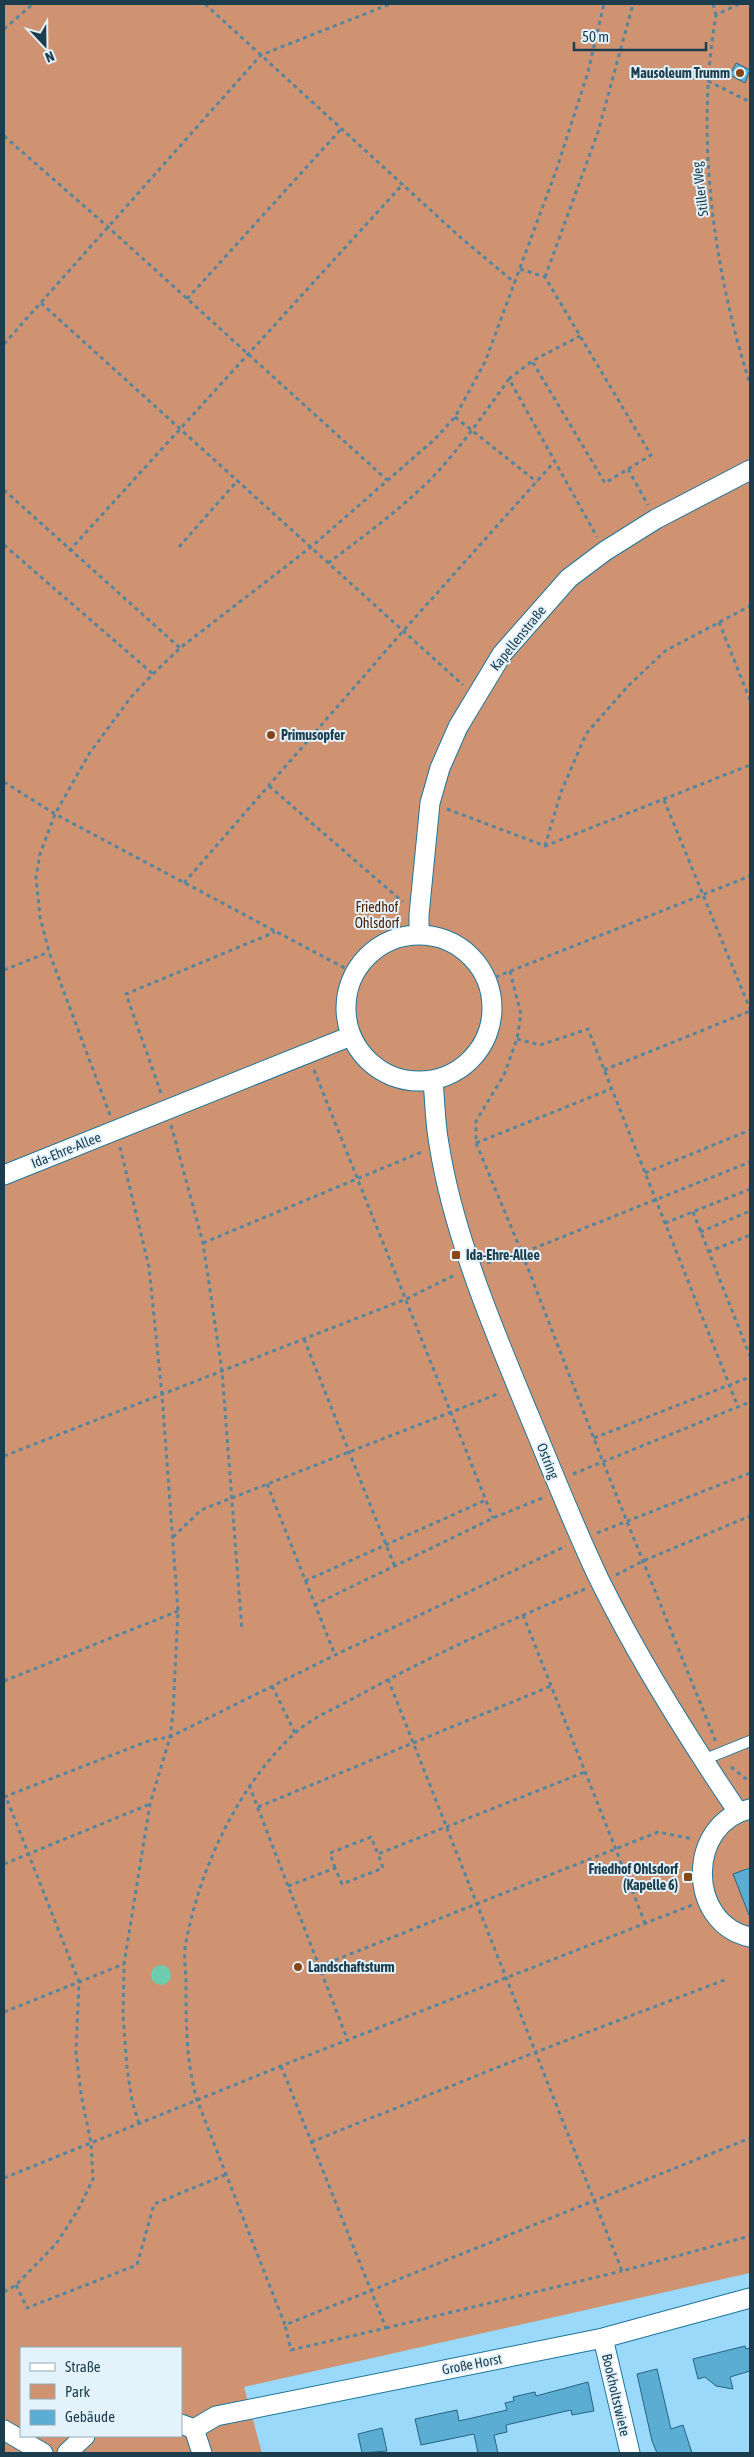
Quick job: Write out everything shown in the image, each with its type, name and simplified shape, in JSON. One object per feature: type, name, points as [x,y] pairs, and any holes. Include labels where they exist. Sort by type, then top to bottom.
[{"type":"street","name":"Kapellenstraße","points":[[419,934],[418,915],[430,803],[440,768],[458,727],[502,654],[569,578],[605,551],[656,519],[750,470]]},
{"type":"street","points":[[419,934],[442,937],[462,947],[478,963],[488,980],[494,1008],[489,1032],[476,1054],[464,1066],[457,1071],[433,1080],[408,1081],[384,1073],[364,1057],[351,1036],[346,1015],[347,993],[354,972],[366,957],[382,944],[400,936],[419,934]]},
{"type":"street","name":"Ida-Ehre-Allee","points":[[4,1175],[351,1036]]},
{"type":"street","name":"Ostring","points":[[433,1080],[439,1144],[455,1213],[472,1266],[517,1386],[558,1486],[601,1582],[681,1727],[712,1757],[744,1810]]},
{"type":"street","points":[[744,1810],[721,1825],[708,1842],[703,1856],[701,1871],[702,1886],[706,1900],[724,1923],[736,1932],[750,1937]]},
{"type":"street","name":"Große Horst","points":[[188,2427],[216,2416],[603,2338],[750,2298]]},
{"type":"street","name":"Bookholtstwiete","points":[[603,2338],[630,2453]]},
{"type":"street","points":[[188,2427],[202,2453]]},
{"type":"street","points":[[4,2430],[43,2453]]},
{"type":"street","points":[[67,2453],[84,2437]]},
{"type":"lane","points":[[712,1757],[750,1741]]},
{"type":"path","points":[[4,29],[33,4]]},
{"type":"path","points":[[205,4],[515,283]]},
{"type":"path","points":[[4,344],[261,55],[390,4]]},
{"type":"path","points":[[139,2123],[132,2101],[127,2068],[124,1964],[150,1804],[170,1737],[178,1611],[162,1395],[149,1267],[116,1130],[48,952],[40,917],[36,877],[40,854],[55,814],[89,754],[131,697],[180,648],[311,547],[435,439],[455,417],[485,362],[556,170],[588,72],[604,4]]},
{"type":"path","points":[[545,278],[598,132],[633,4]]},
{"type":"path","points":[[713,4],[716,15],[739,4]]},
{"type":"path","name":"Stiller Weg","points":[[716,15],[708,81],[707,156],[709,186],[726,290],[750,384]]},
{"type":"path","points":[[708,81],[750,102]]},
{"type":"path","points":[[187,299],[342,128]]},
{"type":"path","points":[[4,136],[108,227],[387,480]]},
{"type":"path","points":[[69,551],[403,184]]},
{"type":"path","points":[[520,269],[545,278],[651,455],[605,483],[532,361]]},
{"type":"path","points":[[41,303],[475,696]]},
{"type":"path","points":[[328,563],[380,524],[429,480],[472,432],[509,379],[532,361],[580,336]]},
{"type":"path","points":[[509,379],[605,551]]},
{"type":"path","points":[[455,417],[537,482]]},
{"type":"path","points":[[184,883],[404,630],[555,461]]},
{"type":"path","points":[[628,469],[656,519]]},
{"type":"path","points":[[179,547],[238,480]]},
{"type":"path","points":[[4,490],[69,551],[180,648]]},
{"type":"path","points":[[4,545],[153,674]]},
{"type":"path","points":[[545,846],[561,792],[586,734],[628,686],[665,652],[750,606]]},
{"type":"path","points":[[719,622],[750,700]]},
{"type":"path","points":[[430,803],[545,846],[750,765]]},
{"type":"path","points":[[4,782],[55,814],[354,972]]},
{"type":"path","points":[[269,786],[418,915]]},
{"type":"path","points":[[604,1070],[750,1010],[664,800]]},
{"type":"path","points":[[488,980],[750,876]]},
{"type":"path","points":[[242,1631],[222,1371],[203,1243],[166,1110],[126,994],[276,932]]},
{"type":"path","points":[[4,970],[48,952]]},
{"type":"path","points":[[510,971],[521,1014],[517,1039],[504,1075],[476,1121],[476,1143],[522,1253],[643,1560],[712,1757],[750,1782]]},
{"type":"path","points":[[517,1039],[540,1045],[588,1029],[738,1407]]},
{"type":"path","points":[[308,1053],[493,1518]]},
{"type":"path","points":[[476,1143],[611,1089]]},
{"type":"path","points":[[645,1173],[750,1130]]},
{"type":"path","points":[[203,1243],[439,1144]]},
{"type":"path","points":[[4,1456],[406,1299],[472,1266],[522,1253],[750,1162]]},
{"type":"path","points":[[665,1223],[750,1189]]},
{"type":"path","points":[[692,1212],[750,1356]]},
{"type":"path","points":[[700,1232],[750,1212]]},
{"type":"path","points":[[708,1252],[750,1235]]},
{"type":"path","points":[[304,1339],[395,1567]]},
{"type":"path","points":[[594,1438],[750,1377]]},
{"type":"path","points":[[172,1537],[201,1510],[517,1386]]},
{"type":"path","points":[[314,1605],[395,1567],[603,1462],[750,1402]]},
{"type":"path","points":[[4,2292],[16,2285],[56,2244],[78,2210],[93,2179],[91,2143],[81,2094],[76,2052],[79,1982],[5,1797],[151,1740],[170,1737],[335,1655],[581,1539],[750,1473]]},
{"type":"path","points":[[267,1484],[335,1655]]},
{"type":"path","points":[[304,1581],[486,1500]]},
{"type":"path","points":[[750,1516],[643,1560],[601,1582],[523,1615],[388,1679],[295,1733],[249,1785],[207,1867],[185,1944],[189,2074],[224,2176],[285,2326],[292,2350],[622,2270],[750,2236]]},
{"type":"path","points":[[4,1681],[178,1611]]},
{"type":"path","points":[[523,1615],[645,1924]]},
{"type":"path","points":[[388,1679],[622,2270]]},
{"type":"path","points":[[272,1686],[295,1733]]},
{"type":"path","points":[[258,1807],[551,1686]]},
{"type":"path","points":[[378,1854],[585,1772]]},
{"type":"path","points":[[249,1785],[348,2041]]},
{"type":"path","points":[[4,1864],[150,1804]]},
{"type":"path","points":[[320,1966],[658,1832],[708,1842]]},
{"type":"path","points":[[371,1837],[378,1854],[383,1868],[342,1884],[330,1853],[371,1837]]},
{"type":"path","points":[[288,1886],[335,1868]]},
{"type":"path","points":[[4,2178],[281,2066],[706,1900]]},
{"type":"path","points":[[4,2012],[124,1964]]},
{"type":"path","points":[[311,2142],[536,2052],[727,1979]]},
{"type":"path","points":[[281,2066],[386,2328]]},
{"type":"path","points":[[285,2326],[371,2290],[596,2202],[750,2138]]},
{"type":"path","points":[[16,2285],[27,2308],[137,2265],[154,2204],[224,2176]]},
{"type":"green space","name":"Friedhof Ohlsdorf","points":[[4,4],[750,4],[750,2273],[244,2387],[262,2453],[4,2453]]},
{"type":"shaded area","points":[[161,1965],[168,1968],[171,1975],[168,1982],[161,1985],[154,1982],[151,1975],[154,1968]]},
{"type":"building","name":"Mausoleum Trumm","points":[[736,63],[750,70],[745,83],[730,75]]},
{"type":"building","points":[[750,1868],[750,1915],[749,1915],[733,1874]]},
{"type":"building","points":[[745,2346],[746,2349],[750,2348],[750,2371],[730,2377],[733,2389],[716,2386],[705,2377],[698,2379],[693,2359]]},
{"type":"building","points":[[657,2369],[671,2429],[683,2425],[692,2453],[657,2453],[652,2441],[637,2374]]},
{"type":"building","points":[[588,2382],[594,2411],[572,2415],[571,2410],[506,2425],[507,2432],[494,2435],[498,2453],[478,2453],[474,2434],[421,2445],[415,2419],[457,2410],[459,2421],[507,2410],[505,2403],[514,2401],[513,2397],[535,2392],[536,2396]]},
{"type":"building","points":[[382,2428],[387,2451],[362,2453],[358,2434]]},
{"type":"place","name":"Mausoleum Trumm","points":[[740,73]]},
{"type":"place","name":"Primusopfer","points":[[271,735]]},
{"type":"place","name":"Ida-Ehre-Allee","points":[[456,1255]]},
{"type":"place","name":"Friedhof Ohlsdorf (Kapelle 6)","points":[[688,1877]]},
{"type":"place","name":"Landschaftsturm","points":[[298,1967]]}]
